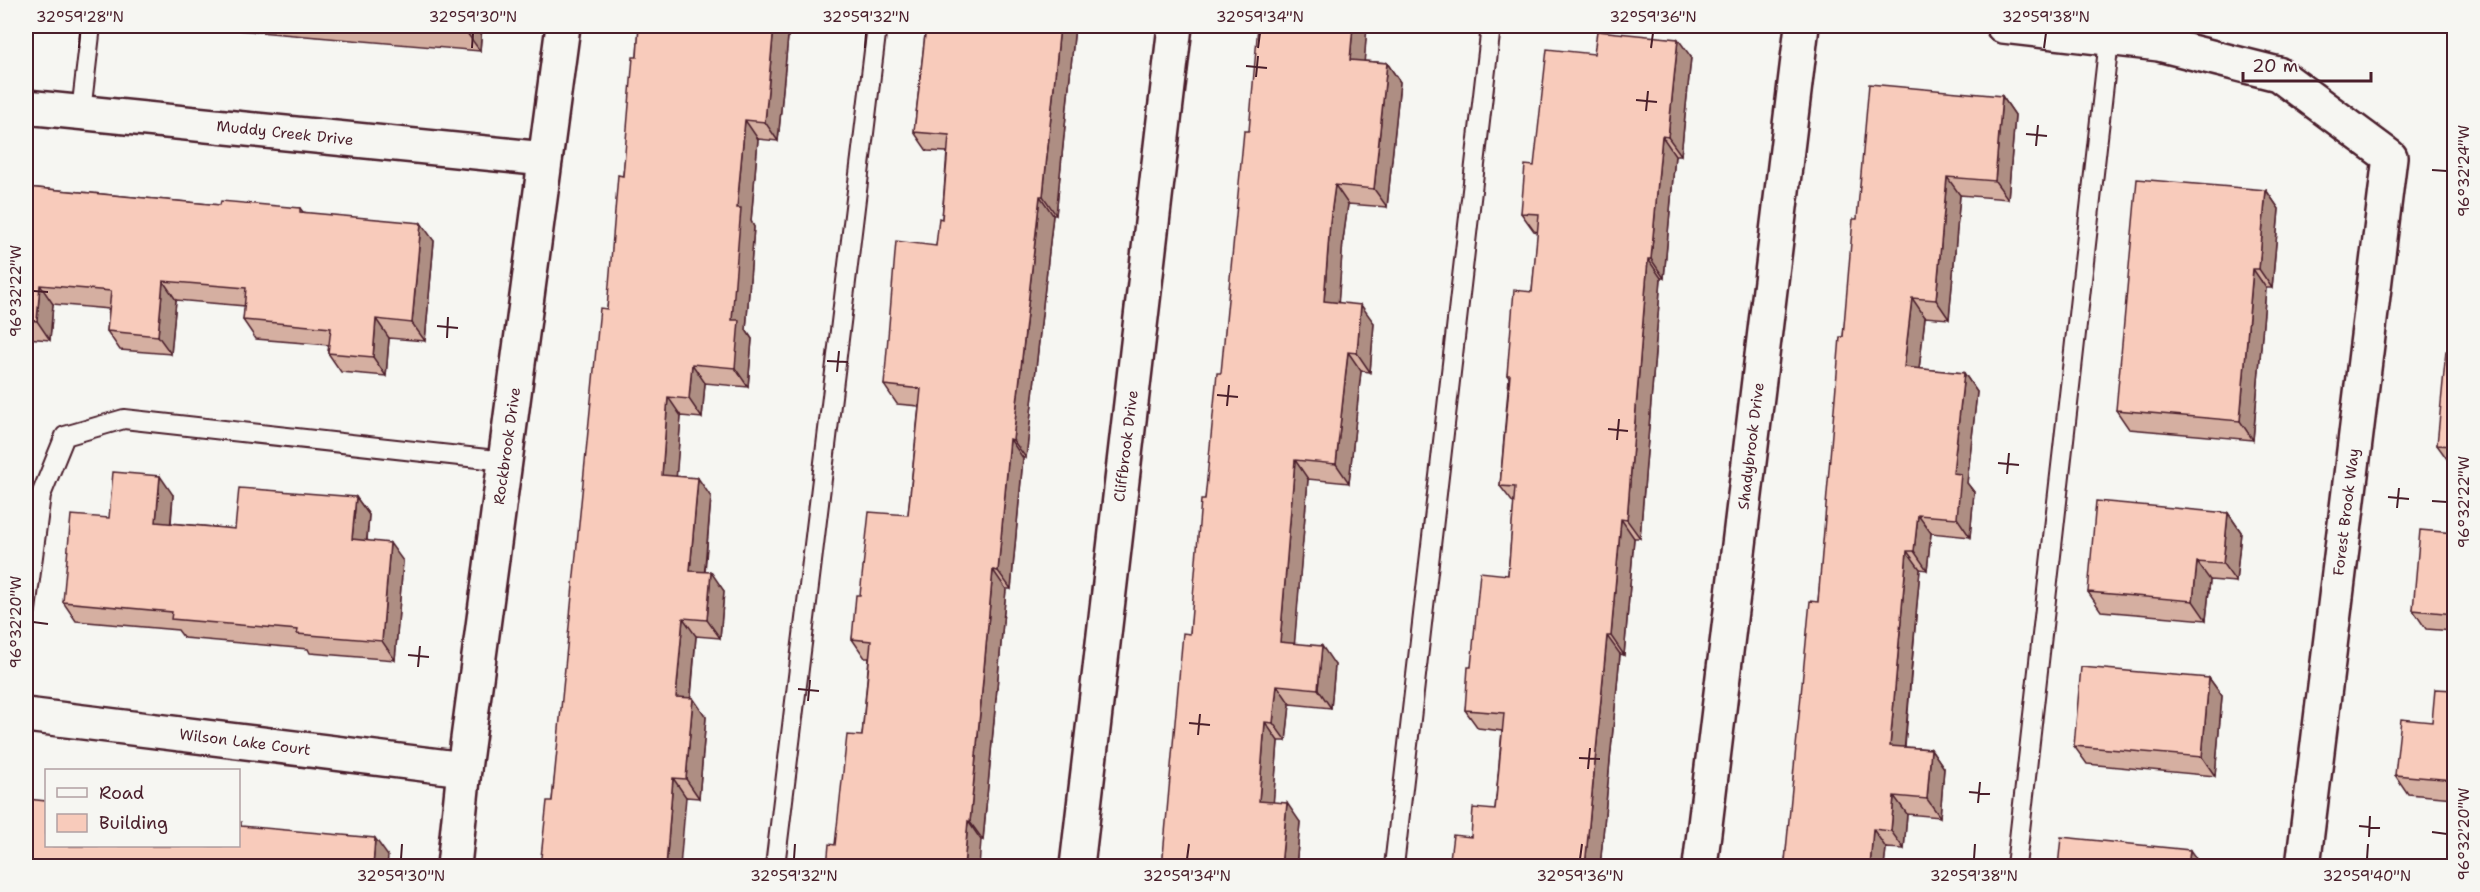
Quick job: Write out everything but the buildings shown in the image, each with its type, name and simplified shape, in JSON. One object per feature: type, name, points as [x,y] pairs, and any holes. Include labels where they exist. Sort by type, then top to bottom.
[{"type":"street","name":"Rockbrook Drive","points":[[454,867],[464,769],[563,26]]},
{"type":"street","name":"Cliffbrook Drive","points":[[1077,867],[1175,26]]},
{"type":"street","name":"Shadybrook Drive","points":[[1700,867],[1802,26]]},
{"type":"street","points":[[2003,26],[2110,32]]},
{"type":"street","name":"Forest Brook Way","points":[[2110,32],[2278,74],[2390,157],[2303,867]]},
{"type":"street","name":"Muddy Creek Drive","points":[[26,107],[545,159]]},
{"type":"street","name":"Wilson Lake Court","points":[[26,715],[464,769]]},
{"type":"lane","points":[[81,112],[91,26]]},
{"type":"lane","points":[[775,867],[877,26]]},
{"type":"lane","points":[[1394,867],[1491,26]]},
{"type":"lane","points":[[2016,867],[2110,32]]},
{"type":"lane","points":[[26,610],[41,495],[65,436],[124,419],[505,461]]}]
